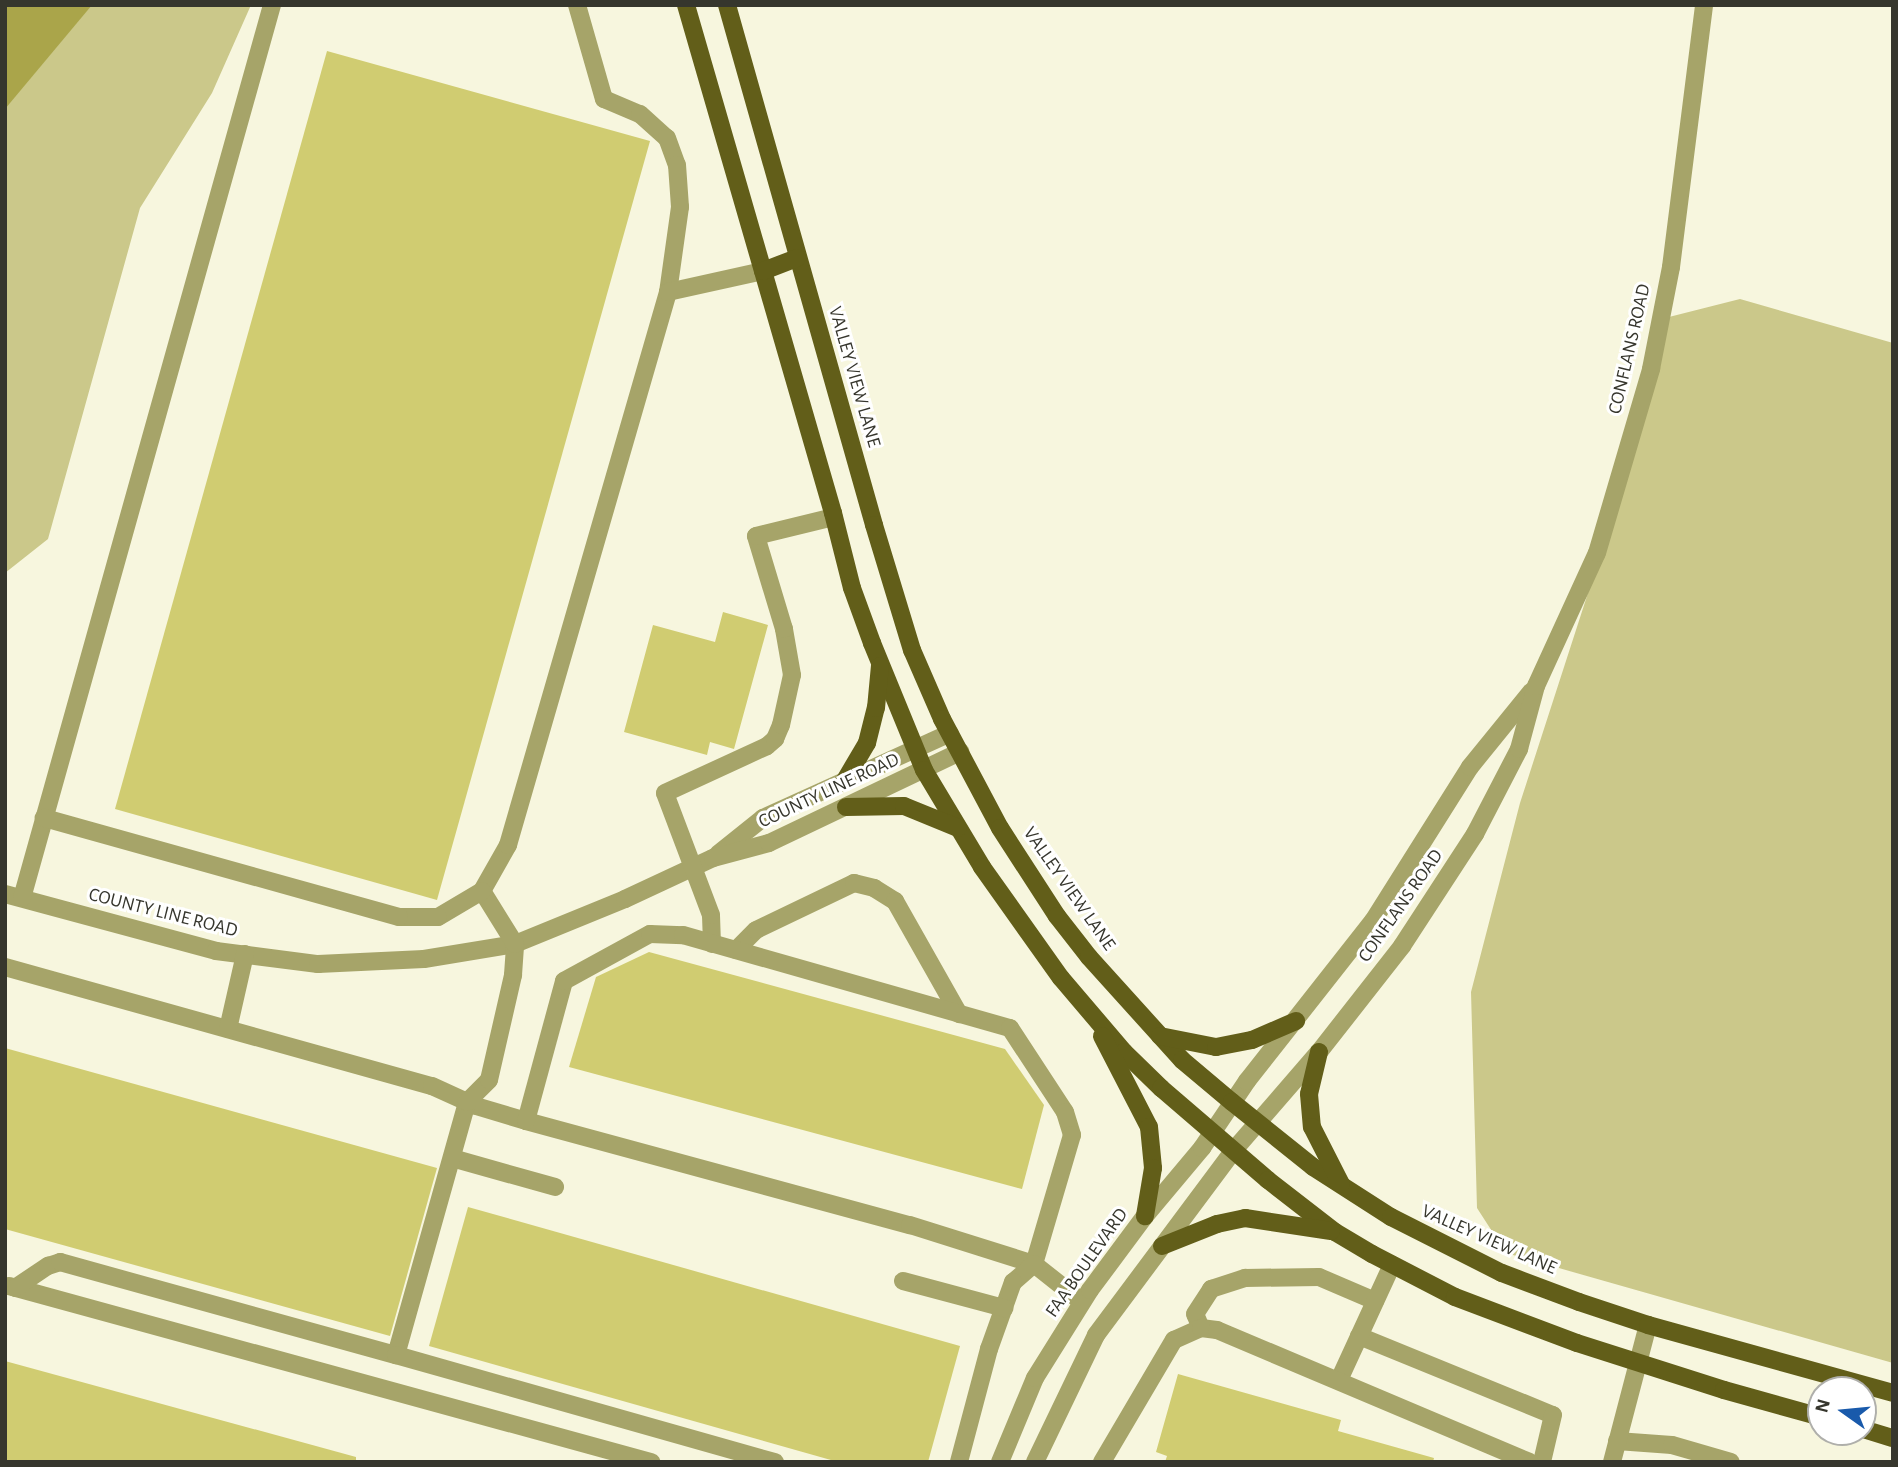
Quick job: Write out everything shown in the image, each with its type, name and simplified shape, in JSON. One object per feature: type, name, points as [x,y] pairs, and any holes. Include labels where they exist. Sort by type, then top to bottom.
[{"type":"main road","points":[[686,5],[834,517],[852,588],[880,662],[924,770],[958,828],[1006,902],[1089,1012],[1161,1088],[1234,1150],[1335,1232],[1392,1265],[1455,1297],[1577,1343],[1807,1414]]},
{"type":"main road","name":"VALLEY VIEW LANE","points":[[727,5],[797,258],[912,650],[950,733],[1000,828],[1057,916],[1160,1036],[1231,1102],[1343,1187],[1391,1217],[1502,1273],[1648,1325],[1893,1393]]},
{"type":"main road","points":[[763,271],[797,258]]},
{"type":"main road","points":[[844,782],[867,743],[876,708],[880,662]]},
{"type":"main road","points":[[846,807],[904,806],[958,828]]},
{"type":"main road","points":[[1089,1012],[1149,1127],[1153,1168],[1145,1216]]},
{"type":"main road","points":[[1160,1036],[1216,1047],[1252,1040],[1296,1021]]},
{"type":"main road","points":[[1319,1052],[1309,1094],[1312,1127],[1343,1187]]},
{"type":"main road","points":[[1162,1246],[1217,1224],[1245,1218],[1335,1232]]},
{"type":"street","points":[[13,896],[44,818],[272,5]]},
{"type":"street","points":[[44,818],[399,917],[438,917],[482,891],[508,845],[530,758],[668,292],[680,207],[677,165],[667,138],[640,114],[604,99],[578,5]]},
{"type":"street","name":"CONFLANS ROAD","points":[[1258,1124],[1319,1052],[1402,946],[1475,834],[1519,749],[1536,686],[1597,553],[1651,369],[1666,292],[1699,64],[1704,5]]},
{"type":"street","points":[[668,292],[763,271]]},
{"type":"street","points":[[712,943],[711,915],[665,793],[767,746],[781,725],[792,675],[784,629],[756,536],[834,517]]},
{"type":"street","name":"CONFLANS ROAD","points":[[1231,1102],[1373,921],[1471,767],[1536,686]]},
{"type":"street","name":"COUNTY LINE ROAD","points":[[713,858],[763,818],[917,751],[950,733]]},
{"type":"street","name":"COUNTY LINE ROAD","points":[[13,896],[216,950],[318,964],[424,959],[515,944],[625,900],[713,858],[769,843],[960,752]]},
{"type":"street","points":[[736,950],[756,930],[854,883],[874,888],[895,901],[959,1014]]},
{"type":"street","points":[[396,1355],[467,1102],[489,1080],[513,975],[515,944],[482,891]]},
{"type":"street","points":[[526,1121],[564,981],[650,934],[683,935],[1010,1028],[1065,1112],[1072,1135],[1034,1264],[1013,1282],[1004,1308],[959,1462]]},
{"type":"street","points":[[228,1029],[244,954]]},
{"type":"street","points":[[5,967],[432,1086],[467,1102],[526,1121],[910,1225],[1034,1264],[1082,1302]]},
{"type":"street","name":"FAA BOULEVARD","points":[[1000,1462],[1035,1378],[1082,1302],[1145,1216],[1202,1148],[1231,1102]]},
{"type":"street","points":[[1038,1460],[1096,1335],[1234,1150],[1258,1124]]},
{"type":"street","points":[[452,1158],[555,1187]]},
{"type":"street","points":[[10,1286],[60,1262],[775,1462]]},
{"type":"street","points":[[1339,1380],[1392,1265]]},
{"type":"street","points":[[1201,1328],[1195,1314],[1211,1289],[1245,1278],[1319,1277],[1375,1301]]},
{"type":"street","points":[[903,1281],[1004,1308]]},
{"type":"street","points":[[10,1286],[652,1462]]},
{"type":"street","points":[[1612,1462],[1648,1325]]},
{"type":"street","points":[[1102,1462],[1174,1340],[1201,1328],[1217,1330],[1529,1462]]},
{"type":"street","points":[[1359,1336],[1553,1415],[1542,1462]]},
{"type":"street","points":[[1617,1441],[1672,1445],[1731,1462]]},
{"type":"shaded area","points":[[5,5],[251,5],[212,93],[140,208],[48,539],[5,573]]},
{"type":"shaded area","points":[[5,5],[92,5],[5,109]]},
{"type":"shaded area","points":[[1740,299],[1893,343],[1893,1363],[1506,1253],[1477,1208],[1471,992],[1520,803],[1598,562],[1665,318]]},
{"type":"building","points":[[327,51],[650,141],[437,900],[115,809]]},
{"type":"building","points":[[723,612],[768,625],[734,749],[710,742],[707,755],[624,732],[653,625],[715,642]]},
{"type":"building","points":[[649,952],[1005,1049],[1044,1105],[1022,1189],[569,1067],[596,977]]},
{"type":"building","points":[[5,1048],[437,1168],[390,1336],[5,1229]]},
{"type":"building","points":[[468,1207],[960,1346],[928,1462],[838,1462],[429,1346]]},
{"type":"building","points":[[5,1361],[356,1457],[356,1462],[5,1462]]},
{"type":"building","points":[[1178,1374],[1341,1420],[1338,1431],[1434,1458],[1433,1462],[1165,1462],[1167,1456],[1156,1452]]}]
